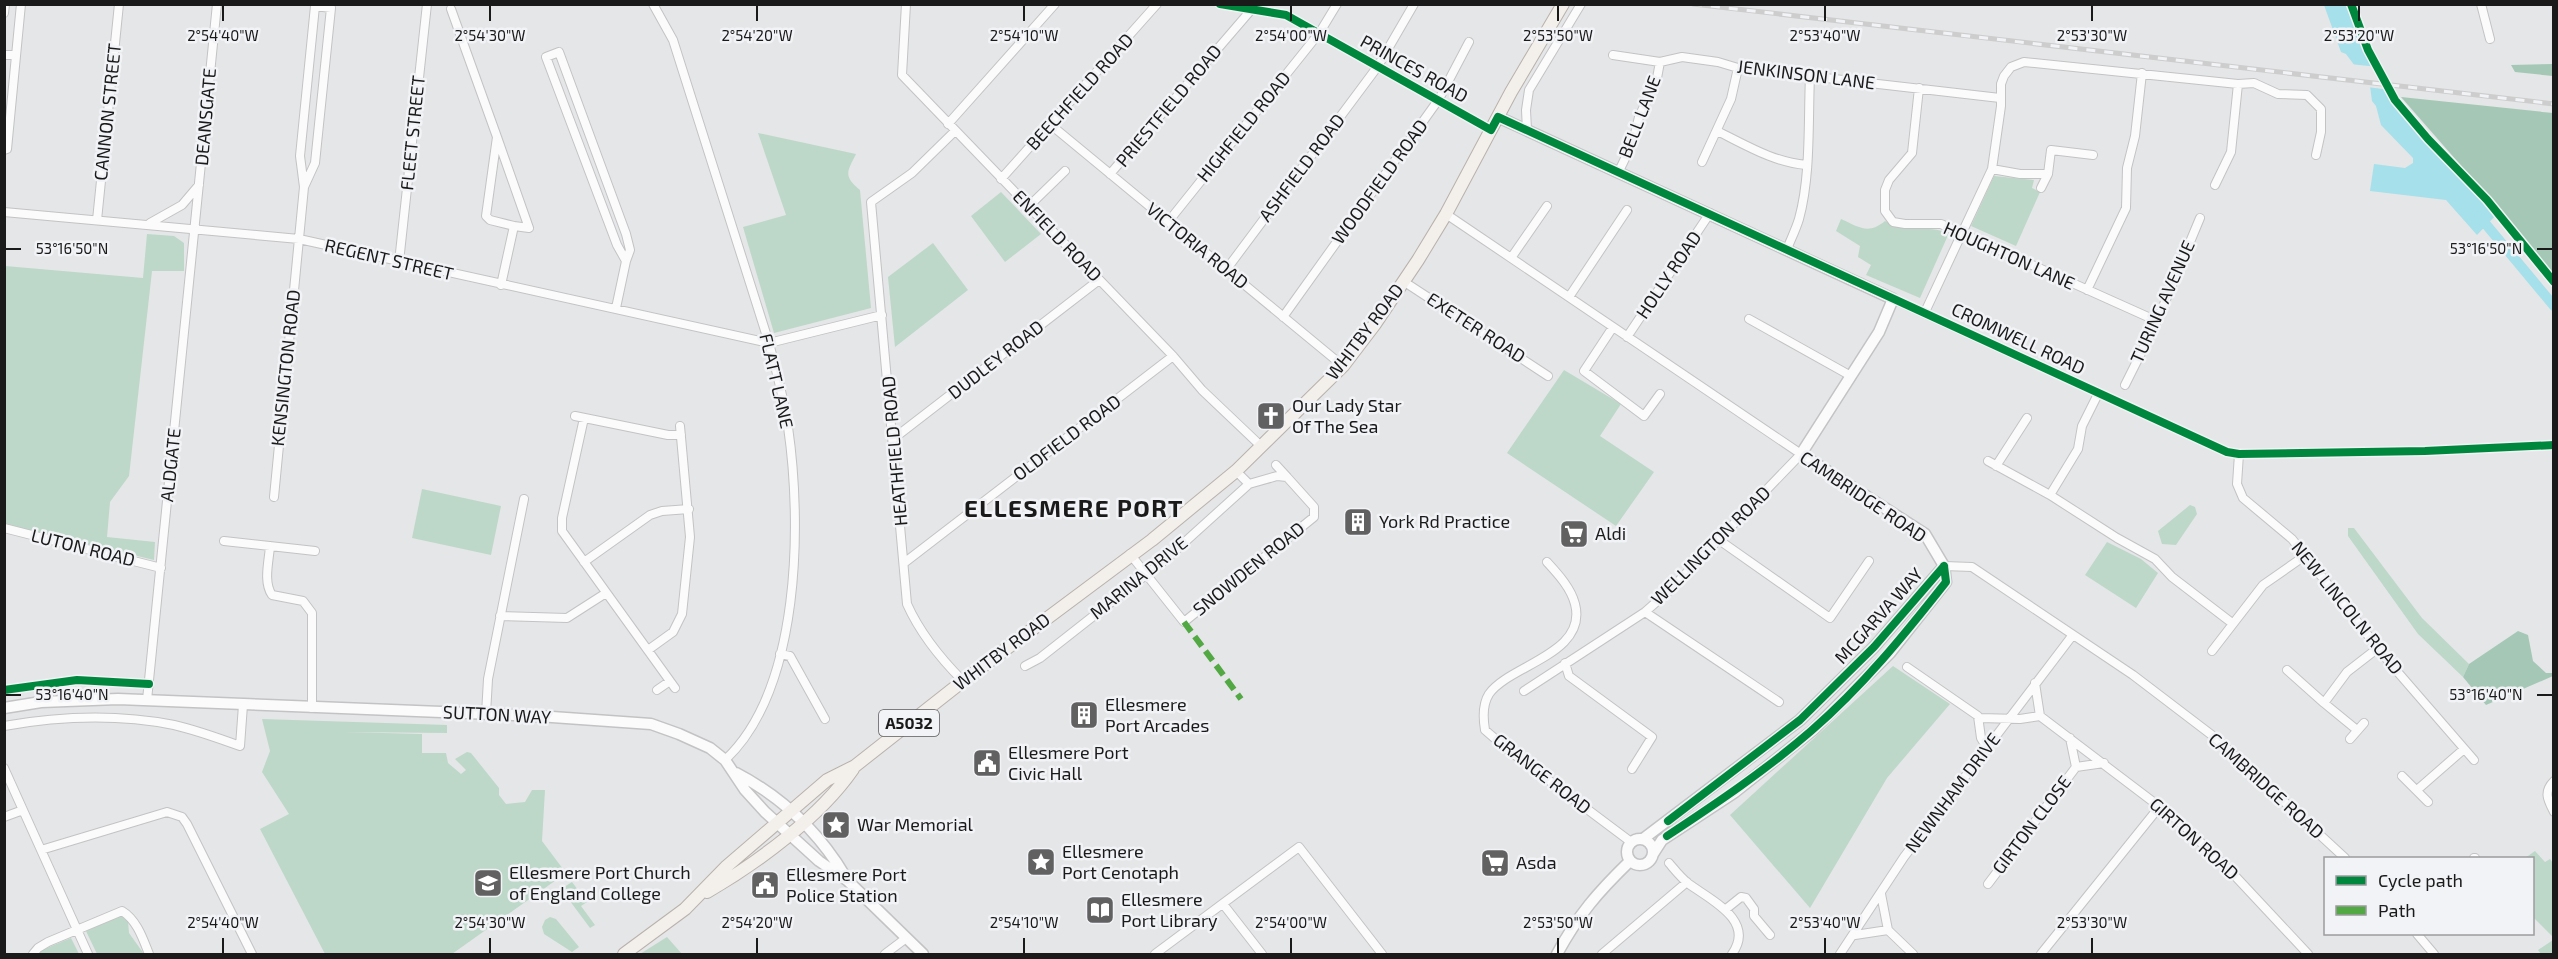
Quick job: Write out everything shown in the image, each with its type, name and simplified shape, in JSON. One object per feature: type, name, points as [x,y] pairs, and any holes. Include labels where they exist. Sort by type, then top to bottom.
[{"type":"main road","name":"WHITBY ROAD","points":[[624,954],[647,939],[696,899],[727,866],[827,780],[855,766],[963,681],[1130,554],[1152,540],[1236,471],[1343,366],[1375,324],[1446,214],[1563,4]]},
{"type":"main road","name":"WHITBY ROAD","points":[[696,899],[739,874],[790,834],[839,789],[855,766]]},
{"type":"street","points":[[4,13],[5,4]]},
{"type":"street","points":[[4,150],[7,149],[21,4]]},
{"type":"street","name":"CANNON STREET","points":[[97,220],[119,4]]},
{"type":"street","name":"DEANSGATE","points":[[196,229],[217,4]]},
{"type":"street","name":"FLEET STREET","points":[[399,262],[427,4]]},
{"type":"street","name":"FLATT LANE","points":[[652,4],[673,40],[769,343],[788,427],[794,521],[793,578],[780,654],[764,707],[724,760]]},
{"type":"street","name":"ENFIELD ROAD","points":[[906,4],[902,75],[1173,356],[1202,390],[1262,447]]},
{"type":"street","points":[[948,124],[1055,4]]},
{"type":"street","name":"BEECHFIELD ROAD","points":[[1001,179],[1157,4]]},
{"type":"street","name":"PRINCES ROAD","points":[[1220,4],[1286,15],[1320,32],[1491,130]]},
{"type":"street","name":"HIGHFIELD ROAD","points":[[1168,222],[1320,32],[1337,4]]},
{"type":"street","name":"ASHFIELD ROAD","points":[[1227,270],[1378,66],[1414,4]]},
{"type":"street","points":[[1527,130],[1526,110],[1529,90],[1581,4]]},
{"type":"street","points":[[2481,4],[2490,39]]},
{"type":"street","points":[[315,6],[331,8],[322,75],[315,163],[304,187],[300,156],[315,6]]},
{"type":"street","points":[[452,9],[529,228],[490,220],[486,216],[497,137]]},
{"type":"street","name":"PRIESTFIELD ROAD","points":[[1110,174],[1251,10]]},
{"type":"street","name":"WOODFIELD ROAD","points":[[1283,317],[1439,99],[1469,42]]},
{"type":"street","points":[[615,308],[630,250],[559,52],[546,57],[617,245],[626,261]]},
{"type":"street","points":[[4,55],[16,56]]},
{"type":"street","name":"JENKINSON LANE","points":[[1613,55],[1660,62],[1682,57],[1718,62],[1738,68],[2000,99]]},
{"type":"street","name":"BELL LANE","points":[[1619,171],[1633,142],[1639,117],[1657,78],[1660,62]]},
{"type":"street","points":[[1925,312],[1992,169],[2001,106],[2001,84],[2011,67],[2019,63],[2238,84],[2254,83],[2278,94],[2307,95],[2321,109],[2321,132],[2316,155]]},
{"type":"street","points":[[1702,162],[1731,99],[1738,68]]},
{"type":"street","points":[[2086,291],[2126,208],[2127,168],[2135,136],[2142,73]]},
{"type":"street","points":[[308,74],[322,75]]},
{"type":"street","points":[[1787,249],[1802,206],[1809,137],[1810,76]]},
{"type":"street","points":[[2215,185],[2231,152],[2238,84]]},
{"type":"street","name":"HOUGHTON LANE","points":[[1919,88],[1912,153],[1889,180],[1885,190],[1885,211],[1893,222],[1941,224],[2157,321]]},
{"type":"street","name":"CROMWELL ROAD","points":[[1498,117],[2227,452],[2239,454],[2425,451],[2553,445]]},
{"type":"street","name":"VICTORIA ROAD","points":[[1051,125],[1343,366]]},
{"type":"street","name":"HEATHFIELD ROAD","points":[[955,131],[912,173],[872,202],[908,604],[914,620],[949,667],[963,681]]},
{"type":"street","points":[[1717,131],[1770,157],[1788,163],[1806,165]]},
{"type":"street","points":[[580,147],[593,143]]},
{"type":"street","points":[[2042,188],[2048,174],[2051,150],[2093,155]]},
{"type":"street","points":[[1992,169],[2020,174],[2048,174]]},
{"type":"street","points":[[1028,207],[1065,171]]},
{"type":"street","points":[[149,224],[183,205],[200,182]]},
{"type":"street","name":"KENSINGTON ROAD","points":[[274,497],[304,187]]},
{"type":"street","points":[[1510,258],[1547,206]]},
{"type":"street","points":[[1569,297],[1627,210]]},
{"type":"street","name":"REGENT STREET","points":[[4,212],[299,239],[769,343]]},
{"type":"street","name":"HOLLY ROAD","points":[[1627,337],[1710,213]]},
{"type":"street","name":"CAMBRIDGE ROAD","points":[[1446,214],[1801,454],[1925,534],[1944,566],[1972,567],[2133,675],[2213,736],[2344,857]]},
{"type":"street","name":"TURING AVENUE","points":[[2125,385],[2157,321],[2200,218]]},
{"type":"street","points":[[501,285],[514,226]]},
{"type":"street","name":"ALDGATE","points":[[147,700],[196,229]]},
{"type":"street","name":"DUDLEY ROAD","points":[[893,439],[1099,280]]},
{"type":"street","name":"EXETER ROAD","points":[[1403,281],[1548,375]]},
{"type":"street","points":[[1801,454],[1879,332],[1893,299]]},
{"type":"street","points":[[769,343],[882,315]]},
{"type":"street","points":[[1749,319],[1851,376]]},
{"type":"street","points":[[1613,327],[1584,371],[1644,416],[1660,394]]},
{"type":"street","name":"OLDFIELD ROAD","points":[[904,563],[1173,356]]},
{"type":"street","points":[[2050,495],[2078,449],[2082,426],[2098,394]]},
{"type":"street","points":[[574,416],[668,435],[680,430],[690,537],[682,614],[672,632],[648,650]]},
{"type":"street","points":[[584,418],[562,518],[562,531],[672,684],[657,690]]},
{"type":"street","points":[[1996,466],[2026,418]]},
{"type":"street","name":"WELLINGTON ROAD","points":[[1524,691],[1645,612],[1670,590],[1801,454]]},
{"type":"street","name":"NEW LINCOLN ROAD","points":[[2239,454],[2237,484],[2243,498],[2292,539],[2378,648],[2474,760]]},
{"type":"street","points":[[1988,461],[2050,495],[2117,538],[2155,559],[2172,577],[2232,624]]},
{"type":"street","points":[[1276,465],[1287,477]]},
{"type":"street","points":[[1236,471],[1249,484],[1277,476],[1287,477]]},
{"type":"street","name":"SNOWDEN ROAD","points":[[1145,574],[1184,622],[1314,517],[1314,507],[1287,477]]},
{"type":"street","name":"MARINA DRIVE","points":[[1025,666],[1040,658],[1167,559],[1249,484]]},
{"type":"street","points":[[486,714],[488,680],[524,499]]},
{"type":"street","points":[[584,562],[650,515],[662,511],[689,509]]},
{"type":"street","name":"LUTON ROAD","points":[[4,528],[160,568]]},
{"type":"street","points":[[1719,540],[1830,618],[1868,561]]},
{"type":"street","points":[[224,541],[315,551]]},
{"type":"street","points":[[270,546],[268,590],[272,595],[303,601],[312,613],[312,708]]},
{"type":"street","points":[[1130,554],[1145,574]]},
{"type":"street","points":[[2212,651],[2263,585],[2306,555]]},
{"type":"street","name":"GRANGE ROAD","points":[[1547,562],[1564,581],[1575,604],[1575,624],[1569,637],[1557,648],[1490,693],[1483,712],[1485,729],[1507,749],[1631,842]]},
{"type":"street","name":"MCGARVA WAY","points":[[1643,839],[1800,720],[1874,647],[1944,566]]},
{"type":"street","name":"MCGARVA WAY","points":[[1653,855],[1662,840],[1735,792],[1813,730],[1890,653],[1946,582],[1944,566]]},
{"type":"street","points":[[500,616],[567,618],[606,593]]},
{"type":"street","points":[[1645,612],[1779,702]]},
{"type":"street","name":"NEWNHAM DRIVE","points":[[1840,954],[1855,935],[1904,857],[2072,636]]},
{"type":"street","points":[[2324,703],[2347,672],[2378,648]]},
{"type":"street","points":[[780,654],[790,656],[825,719]]},
{"type":"street","points":[[1565,663],[1569,676],[1652,737],[1632,769]]},
{"type":"street","points":[[1907,667],[1979,718],[2020,719],[2040,716],[2035,683]]},
{"type":"street","points":[[2287,670],[2293,680],[2357,730]]},
{"type":"street","points":[[4,690],[40,683],[77,680],[149,684]]},
{"type":"street","name":"SUTTON WAY","points":[[4,708],[64,700],[147,700],[486,714],[651,724],[710,748],[724,760],[745,789],[777,822],[819,861],[848,881]]},
{"type":"street","points":[[4,726],[56,719],[124,718],[176,726],[240,746],[243,705]]},
{"type":"street","name":"GIRTON ROAD","points":[[2040,716],[2181,823],[2236,877],[2308,954]]},
{"type":"street","points":[[1979,718],[1982,738],[1987,748]]},
{"type":"street","points":[[2350,740],[2364,723]]},
{"type":"street","name":"GIRTON CLOSE","points":[[2070,738],[2076,767]]},
{"type":"street","points":[[2417,790],[2464,749]]},
{"type":"street","name":"GIRTON CLOSE","points":[[1988,884],[2076,767],[2104,763]]},
{"type":"street","points":[[4,768],[88,954]]},
{"type":"street","name":"SUTTON WAY","points":[[735,773],[756,783],[792,810],[830,851],[848,881]]},
{"type":"street","points":[[2402,776],[2428,802]]},
{"type":"street","points":[[2553,781],[2546,795],[2553,812]]},
{"type":"street","points":[[2042,954],[2160,806]]},
{"type":"street","points":[[4,817],[23,810]]},
{"type":"street","points":[[41,850],[167,812],[182,817],[252,954]]},
{"type":"street","points":[[1643,839],[1652,847],[1653,855],[1644,865],[1630,861],[1627,853],[1631,842],[1643,839]]},
{"type":"street","points":[[1155,954],[1299,847],[1382,954]]},
{"type":"street","points":[[1557,954],[1574,924],[1600,889],[1630,861]]},
{"type":"street","points":[[1669,863],[1687,882],[1726,909],[1735,922],[1739,937],[1732,954]]},
{"type":"street","points":[[848,881],[922,954]]},
{"type":"street","points":[[1602,954],[1687,882]]},
{"type":"street","points":[[1881,894],[1888,930],[1913,954]]},
{"type":"street","points":[[1726,909],[1741,897],[1746,898],[1754,909],[1754,916],[1770,935]]},
{"type":"street","points":[[1223,904],[1262,954]]},
{"type":"street","points":[[33,954],[38,948],[77,929],[122,911],[129,915],[136,925],[149,954]]},
{"type":"street","points":[[1855,935],[1888,930]]},
{"type":"street","points":[[2418,935],[2434,954]]},
{"type":"street","points":[[885,954],[905,939]]},
{"type":"street","points":[[905,939],[917,954]]},
{"type":"green space","points":[[2553,64],[2553,76],[2515,72],[2511,65]]},
{"type":"green space","points":[[2401,97],[2553,113],[2553,276],[2506,217]]},
{"type":"green space","points":[[758,133],[856,154],[848,174],[860,190],[871,308],[774,333],[743,227],[786,215]]},
{"type":"green space","points":[[1994,176],[2034,180],[2032,188],[2040,192],[2016,246],[1971,226]]},
{"type":"green space","points":[[1001,192],[1041,234],[1005,262],[971,216]]},
{"type":"green space","points":[[1841,219],[1868,229],[1885,221],[1901,226],[1949,233],[1920,298],[1866,275],[1871,265],[1858,257],[1860,246],[1836,231]]},
{"type":"green space","points":[[147,234],[174,236],[184,243],[184,271],[152,271],[129,476],[110,502],[107,537],[155,542],[154,560],[4,524],[5,266],[143,278]]},
{"type":"green space","points":[[933,243],[968,290],[895,347],[888,277]]},
{"type":"green space","points":[[1564,370],[1621,404],[1600,436],[1654,472],[1616,526],[1507,453]]},
{"type":"green space","points":[[422,489],[501,506],[491,555],[412,538]]},
{"type":"green space","points":[[2190,505],[2195,507],[2197,514],[2176,545],[2162,544],[2158,531]]},
{"type":"green space","points":[[2348,528],[2354,528],[2422,618],[2469,664],[2463,677],[2418,634],[2348,536]]},
{"type":"green space","points":[[2107,542],[2141,559],[2158,573],[2136,608],[2085,575]]},
{"type":"green space","points":[[2518,631],[2528,635],[2533,661],[2546,673],[2553,673],[2553,676],[2486,705],[2463,677],[2469,664]]},
{"type":"green space","points":[[1893,666],[1950,704],[1887,778],[1810,908],[1730,815]]},
{"type":"green space","points":[[262,719],[447,725],[447,733],[345,732],[422,734],[422,753],[446,753],[448,763],[461,774],[466,770],[455,759],[467,752],[471,753],[499,788],[499,795],[506,804],[525,802],[532,790],[545,790],[542,841],[566,873],[452,954],[325,954],[260,829],[289,814],[262,772],[270,751]]},
{"type":"green space","points":[[2535,851],[2545,862],[2550,859],[2553,863],[2553,940],[2552,936],[2534,918],[2534,857],[2526,857]]},
{"type":"green space","points":[[572,882],[587,902],[581,906],[595,925],[590,928],[561,889]]},
{"type":"green space","points":[[114,917],[123,917],[128,921],[129,933],[144,954],[97,954],[86,931]]},
{"type":"green space","points":[[550,917],[556,919],[579,947],[572,952],[544,934],[542,927],[545,920]]},
{"type":"green space","points":[[667,937],[682,954],[640,954]]},
{"type":"green space","points":[[71,938],[79,954],[39,954],[42,950]]},
{"type":"green space","points":[[2553,940],[2553,954],[2541,954],[2538,950]]},
{"type":"water","points":[[2324,5],[2352,5],[2363,47],[2392,99],[2409,122],[2495,216],[2477,235],[2446,200],[2370,191],[2374,164],[2405,168],[2413,163],[2413,158],[2381,125],[2376,106],[2372,101],[2370,86],[2346,54],[2341,52]]},
{"type":"pier","points":[[2350,64],[2378,67],[2390,90],[2367,87]]},
{"type":"waterway","points":[[2479,216],[2554,306]]},
{"type":"railway","points":[[1693,4],[2554,104]]},
{"type":"marked path","points":[[1184,622],[1241,699]]},
{"type":"cycle path","points":[[1220,4],[1286,15],[1491,130],[1498,117],[2227,452],[2239,454],[2425,451],[2554,445]]},
{"type":"cycle path","points":[[2351,4],[2368,50],[2395,100],[2428,139],[2487,200],[2554,282]]},
{"type":"cycle path","points":[[1668,821],[1800,720],[1874,647],[1944,566]]},
{"type":"cycle path","points":[[1667,836],[1759,773],[1830,714],[1882,660],[1946,582],[1944,566]]},
{"type":"cycle path","points":[[4,690],[77,680],[149,684]]},
{"type":"place","name":"Our Lady Star Of The Sea","points":[[1271,416]]},
{"type":"place","name":"York Rd Practice","points":[[1358,522]]},
{"type":"place","name":"Aldi","points":[[1574,534]]},
{"type":"place","name":"Ellesmere Port Arcades","points":[[1084,715]]},
{"type":"place","name":"Ellesmere Port Civic Hall","points":[[987,763]]},
{"type":"place","name":"War Memorial","points":[[836,825]]},
{"type":"place","name":"Ellesmere Port Cenotaph","points":[[1041,862]]},
{"type":"place","name":"Asda","points":[[1495,863]]},
{"type":"place","name":"Ellesmere Port Church of England College","points":[[488,883]]},
{"type":"place","name":"Ellesmere Port Police Station","points":[[765,885]]},
{"type":"place","name":"Ellesmere Port Library","points":[[1100,910]]},
{"type":"district","name":"ELLESMERE PORT","points":[[1074,509]]}]
